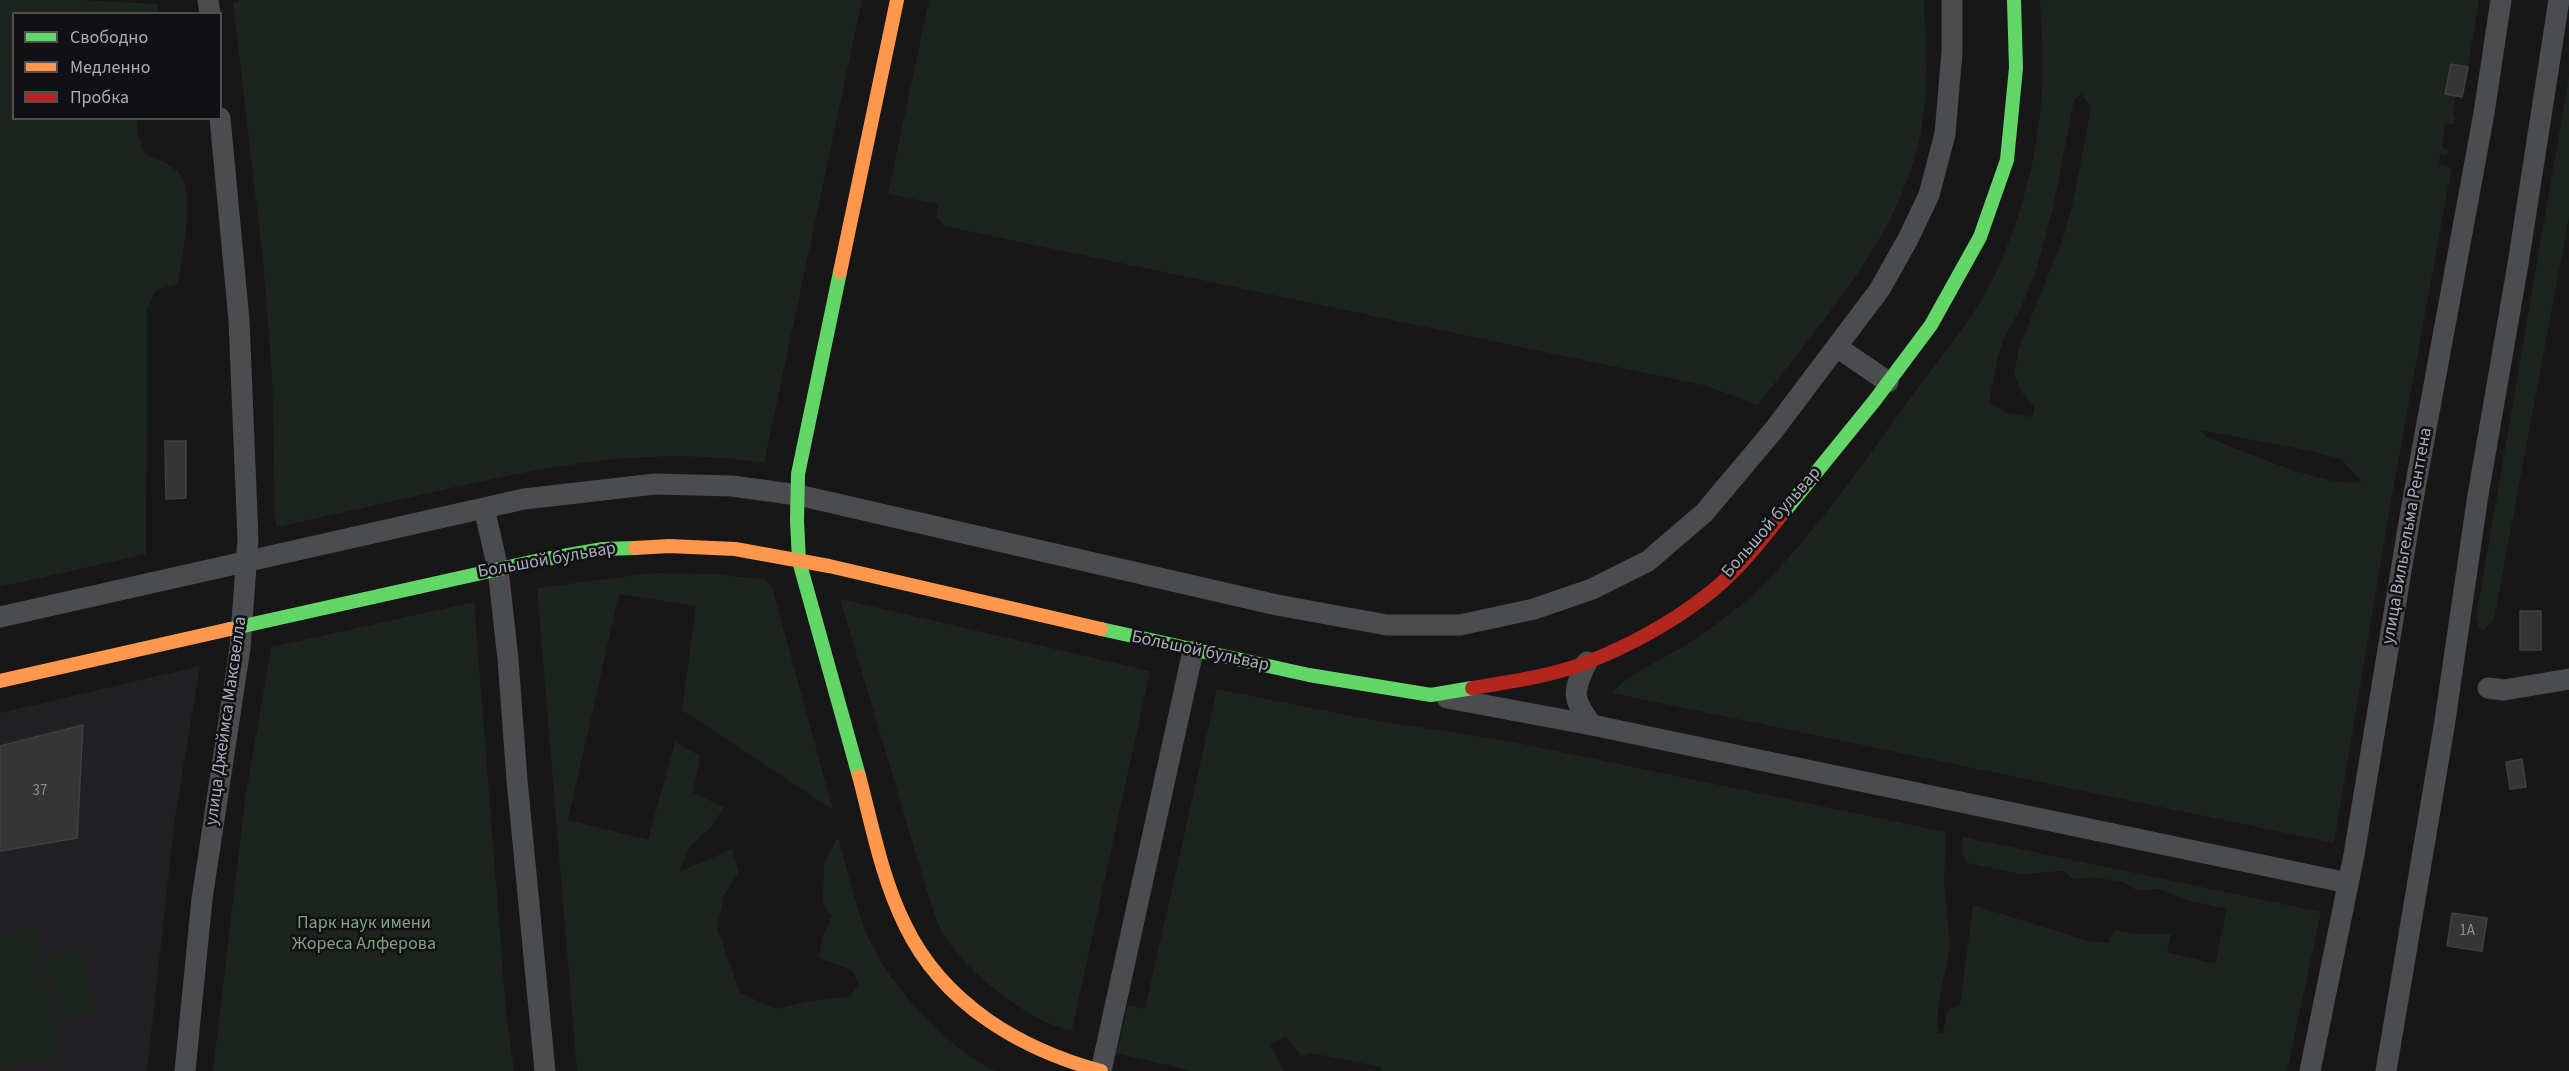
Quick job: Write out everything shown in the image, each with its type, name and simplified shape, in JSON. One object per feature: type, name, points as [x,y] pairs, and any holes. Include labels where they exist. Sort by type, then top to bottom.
[{"type":"street","points":[[897,0],[798,474],[799,561],[888,882],[906,929],[938,977],[975,1014],[1023,1045],[1069,1063],[1101,1071],[1192,651]]},
{"type":"street","points":[[0,617],[484,508],[567,493],[655,484],[732,486],[798,495],[1278,605],[1387,625],[1460,625],[1534,609],[1592,589],[1648,561],[1704,513],[1773,431],[1880,289],[1908,240],[1929,195],[1945,134],[1952,52],[1952,0]]},
{"type":"street","name":"Большой бульвар","points":[[0,681],[498,569],[603,549],[669,546],[735,549],[829,566],[1192,651],[1309,675],[1431,695],[1514,681],[1587,662],[1660,627],[1705,597],[1749,555],[1888,382],[1930,325],[1980,237],[2007,160],[2016,68],[2014,0]]},
{"type":"street","name":"улица Вильгельма Рентгена","points":[[2310,1071],[2348,883],[2412,505],[2482,123],[2501,0]]},
{"type":"street","points":[[2386,1071],[2444,727],[2478,495],[2520,253],[2559,0]]},
{"type":"street","name":"улица Джеймса Максвелла","points":[[184,1071],[202,899],[242,628],[248,539],[239,320],[220,120]]},
{"type":"street","points":[[1837,347],[1888,382]]},
{"type":"street","points":[[484,508],[498,569],[508,659],[517,780],[545,1071]]},
{"type":"street","points":[[1587,662],[1578,679],[1577,706],[1592,725]]},
{"type":"street","points":[[2488,688],[2504,690],[2569,679]]},
{"type":"street","points":[[1431,695],[1592,725],[2348,883]]},
{"type":"shaded area","points":[[200,666],[175,817],[147,1071],[0,1071],[0,713]]},
{"type":"green space","points":[[0,0],[79,0],[157,4],[159,12],[12,12],[12,120],[137,120],[137,132],[145,154],[170,166],[181,176],[185,185],[187,213],[177,284],[156,290],[147,309],[146,554],[0,587]]},
{"type":"green space","points":[[241,0],[862,0],[764,463],[681,456],[641,457],[559,466],[277,527],[272,374],[263,260],[233,3]]},
{"type":"green space","points":[[929,0],[1924,0],[1926,69],[1924,110],[1916,152],[1902,192],[1884,230],[1837,303],[1758,405],[1707,386],[944,226],[936,216],[938,204],[888,194]]},
{"type":"green space","points":[[2040,0],[2479,0],[2468,66],[2450,63],[2445,94],[2456,96],[2453,113],[2455,117],[2454,124],[2445,124],[2442,147],[2449,150],[2446,156],[2440,155],[2439,164],[2451,170],[2391,501],[2334,843],[1612,693],[1633,675],[1684,646],[1719,622],[1763,585],[1838,497],[1981,301],[2005,253],[2021,207],[2033,159],[2042,87]],"holes":[[[2081,94],[2091,107],[2076,188],[2065,233],[2019,348],[2014,375],[2023,394],[2035,407],[2032,417],[2007,413],[1989,402],[1998,356],[2005,336],[2021,308],[2037,267],[2053,208],[2074,100]],[[2201,430],[2341,459],[2362,482],[2347,483],[2328,480],[2284,467],[2206,437]]]},
{"type":"green space","points":[[2569,76],[2569,217],[2494,619],[2484,630],[2479,627],[2476,618]]},
{"type":"green space","points":[[652,573],[708,574],[765,579],[772,587],[833,810],[682,710],[696,606],[619,594],[568,820],[648,840],[675,742],[700,756],[693,793],[724,807],[711,827],[691,845],[679,872],[732,849],[739,872],[724,895],[717,928],[740,993],[776,1009],[810,1001],[851,996],[858,984],[852,970],[819,958],[822,938],[832,916],[823,905],[824,862],[838,837],[867,935],[889,974],[904,994],[939,1031],[958,1047],[995,1071],[577,1071],[537,588]]},
{"type":"green space","points":[[840,599],[1150,671],[1072,1030],[1038,1018],[1000,994],[967,964],[941,930],[927,891]]},
{"type":"green space","name":"Парк наук имени Жореса Алферова","points":[[474,602],[506,1011],[514,1071],[213,1071],[245,800],[271,647]]},
{"type":"green space","points":[[1217,689],[1367,719],[1508,741],[1946,832],[1944,881],[1950,948],[1940,995],[1937,1021],[1939,1033],[1943,1033],[1948,1010],[1960,1005],[1973,905],[2088,941],[2108,943],[2115,930],[2139,934],[2171,934],[2167,952],[2215,964],[2227,909],[2186,900],[2158,889],[2136,890],[2123,882],[2091,877],[2074,880],[2064,871],[2020,874],[1968,863],[1962,853],[1963,837],[2321,912],[2287,1071],[1381,1071],[1381,1067],[1310,1053],[1301,1056],[1286,1036],[1270,1045],[1284,1071],[1193,1071],[1116,1053],[1128,1006],[1145,1009]]},
{"type":"green space","points":[[35,927],[62,1055],[0,1069],[0,934]]},
{"type":"green space","points":[[79,949],[94,1014],[58,1021],[44,957]]},
{"type":"building","points":[[2451,64],[2468,67],[2462,97],[2445,94]]},
{"type":"building","points":[[165,441],[186,441],[186,498],[166,499]]},
{"type":"building","points":[[2520,611],[2541,611],[2541,650],[2520,650]]},
{"type":"building","points":[[83,725],[77,838],[0,851],[0,746]]},
{"type":"building","points":[[2522,759],[2526,787],[2510,789],[2506,762]]},
{"type":"building","points":[[2452,913],[2487,918],[2482,951],[2447,946]]},
{"type":"traffic: fast","points":[[1784,512],[1875,400],[1931,325],[1980,237],[2007,160],[2016,68],[2014,0]]},
{"type":"traffic: fast","points":[[840,272],[798,474],[797,520],[799,561],[859,776]]},
{"type":"traffic: fast","points":[[230,629],[540,560],[603,549],[635,548]]},
{"type":"traffic: fast","points":[[1101,629],[1309,675],[1431,695],[1472,688]]},
{"type":"traffic: slow","points":[[840,272],[897,0]]},
{"type":"traffic: slow","points":[[635,548],[669,546],[735,549],[829,566],[1101,629]]},
{"type":"traffic: slow","points":[[0,681],[230,629]]},
{"type":"traffic: slow","points":[[859,776],[878,852],[897,907],[921,953],[940,978],[962,1000],[1013,1036],[1071,1062],[1101,1071]]},
{"type":"traffic: jam","points":[[1472,688],[1531,678],[1574,667],[1648,634],[1690,608],[1715,589],[1746,558],[1784,512]]}]
